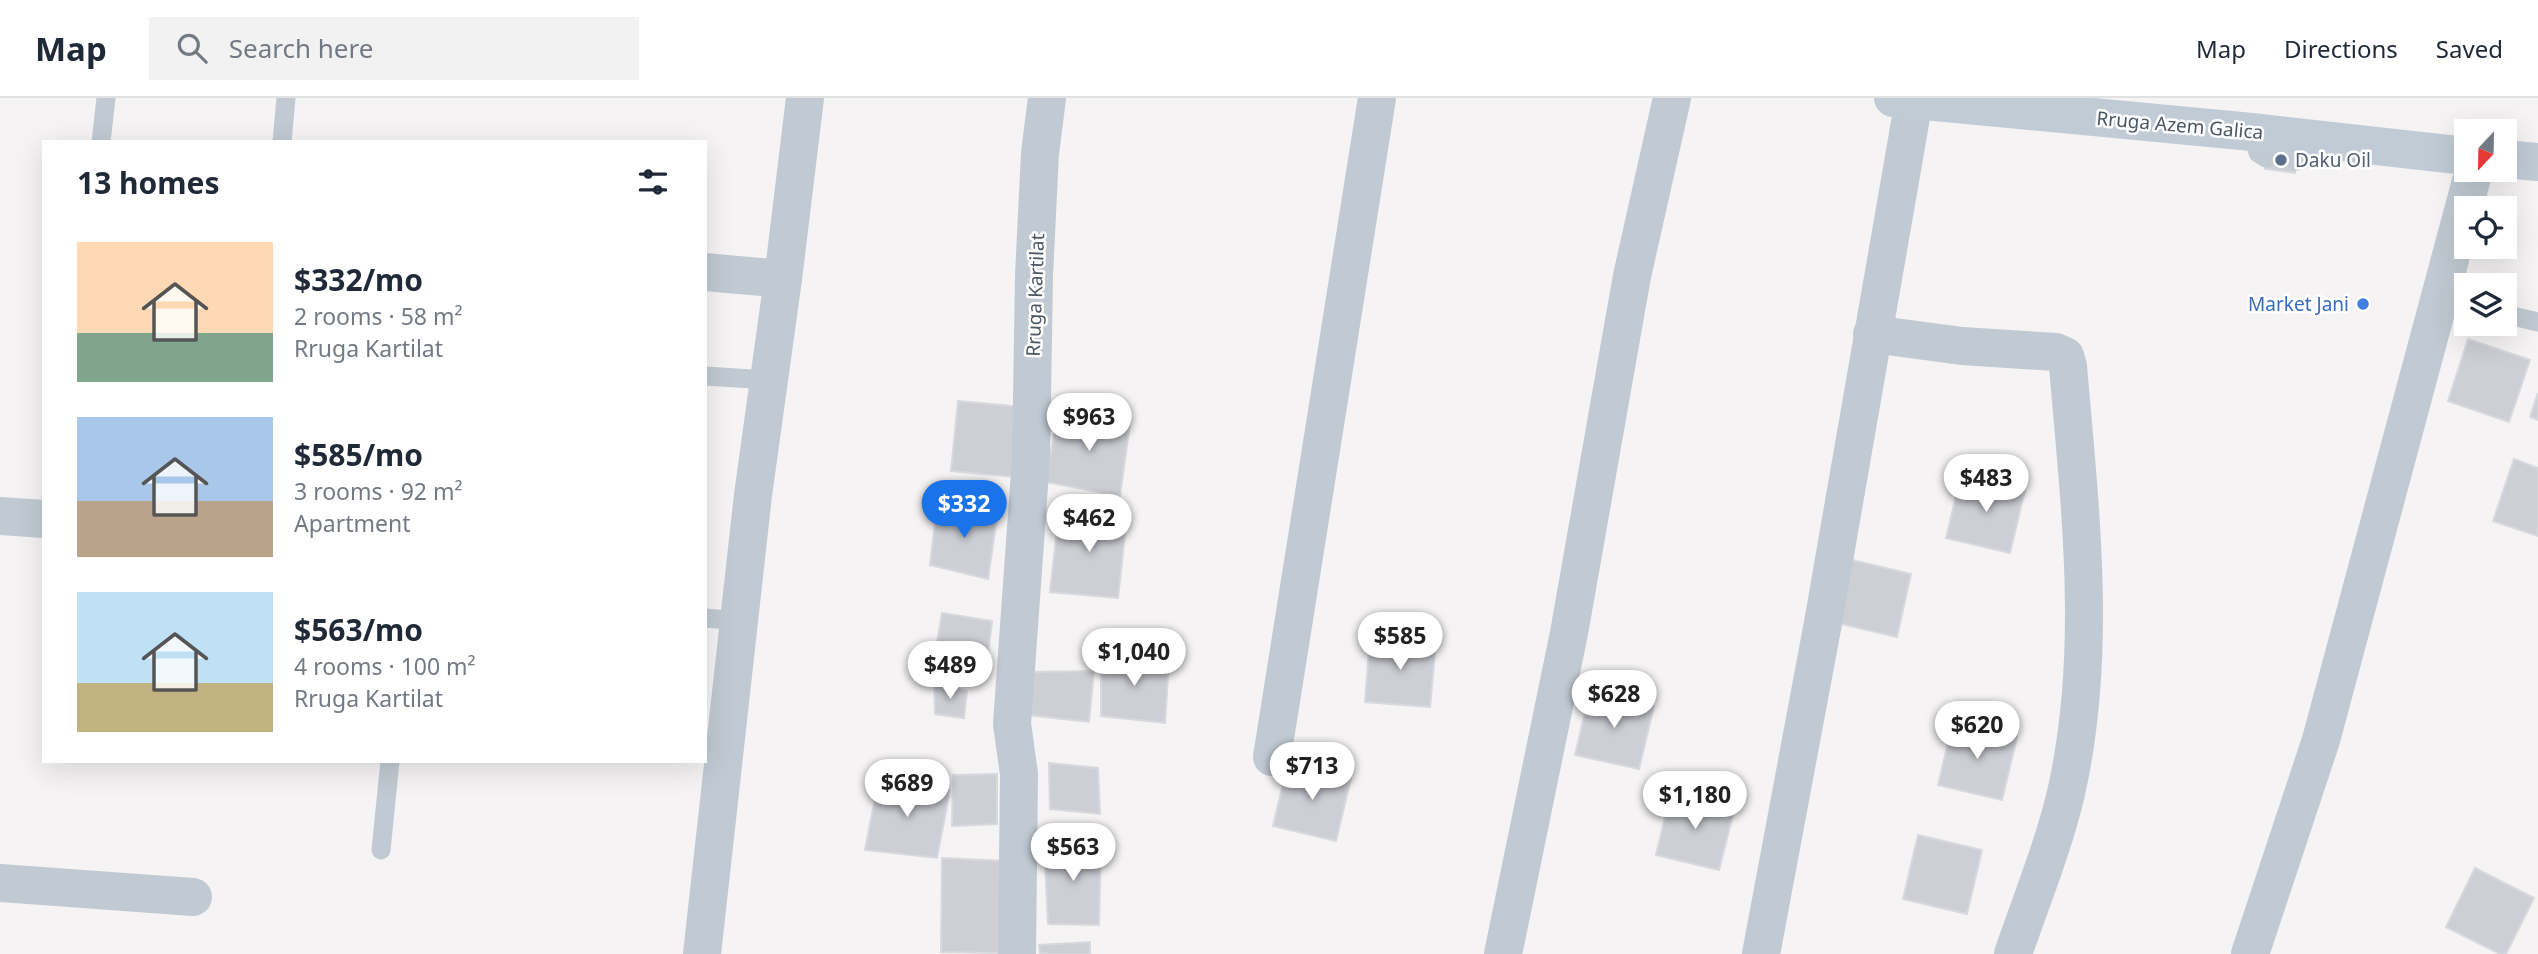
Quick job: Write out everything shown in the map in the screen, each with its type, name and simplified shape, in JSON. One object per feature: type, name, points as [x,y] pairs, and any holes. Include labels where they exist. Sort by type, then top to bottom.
[{"type":"main road","name":"Rruga Azem Galica","points":[[1904,99],[2033,104],[2259,145],[2305,150],[2454,156]]},
{"type":"main road","points":[[2517,160],[2538,162]]},
{"type":"street","points":[[702,954],[722,620],[769,380],[805,98]]},
{"type":"street","name":"Rruga Kartilat","points":[[1017,954],[1019,774],[1012,724],[1031,458],[1034,276],[1040,153],[1047,98]]},
{"type":"street","points":[[1272,757],[1377,98]]},
{"type":"street","points":[[1503,954],[1569,633],[1632,276],[1672,98]]},
{"type":"street","points":[[1761,954],[1823,623],[1872,334],[1904,99]]},
{"type":"street","points":[[2250,954],[2321,740],[2453,301],[2472,182]]},
{"type":"street","points":[[707,272],[783,279]]},
{"type":"street","points":[[1872,334],[1962,346],[2056,352],[2064,356],[2068,366],[2085,585],[2083,662],[2076,739],[2066,795],[2013,954]]},
{"type":"street","points":[[0,516],[42,519]]},
{"type":"street","points":[[0,883],[193,897]]},
{"type":"lane","points":[[101,140],[106,98]]},
{"type":"lane","points":[[282,140],[286,98]]},
{"type":"lane","points":[[2517,317],[2538,323]]},
{"type":"lane","points":[[707,376],[769,380]]},
{"type":"lane","points":[[380,850],[390,763]]},
{"type":"building","name":"Daku Oil","points":[[2267,146],[2298,151],[2295,173],[2265,169]]},
{"type":"building","points":[[2468,339],[2530,360],[2509,422],[2448,401]]},
{"type":"building","points":[[2538,393],[2538,420],[2530,417]]},
{"type":"building","points":[[958,401],[1023,407],[1015,477],[951,471]]},
{"type":"building","points":[[1058,411],[1130,423],[1120,496],[1046,482]]},
{"type":"building","points":[[2514,459],[2538,468],[2538,536],[2493,521]]},
{"type":"building","points":[[1961,475],[2025,490],[2010,553],[1946,538]]},
{"type":"building","points":[[937,505],[998,510],[988,579],[930,565]]},
{"type":"building","points":[[1059,511],[1127,516],[1118,598],[1050,592]]},
{"type":"building","points":[[1848,559],[1911,574],[1897,637],[1833,622]]},
{"type":"building","points":[[942,613],[992,621],[986,672],[934,661]]},
{"type":"building","points":[[1370,636],[1436,642],[1430,707],[1365,702]]},
{"type":"building","points":[[1101,655],[1169,661],[1165,723],[1101,716]]},
{"type":"building","points":[[1094,671],[1089,722],[1028,715],[1026,672]]},
{"type":"building","points":[[934,683],[967,691],[964,718],[935,714]]},
{"type":"building","points":[[1590,691],[1654,706],[1639,769],[1575,755]]},
{"type":"building","points":[[1953,722],[2017,737],[2002,800],[1938,785]]},
{"type":"building","points":[[1049,763],[1098,768],[1100,814],[1050,809]]},
{"type":"building","points":[[1288,763],[1351,778],[1336,841],[1273,826]]},
{"type":"building","points":[[997,774],[997,824],[952,826],[953,775]]},
{"type":"building","points":[[879,778],[950,790],[937,858],[865,850]]},
{"type":"building","points":[[1671,792],[1735,807],[1719,870],[1656,855]]},
{"type":"building","points":[[1918,835],[1982,850],[1967,914],[1903,899]]},
{"type":"building","points":[[1044,841],[1101,846],[1099,925],[1048,924]]},
{"type":"building","points":[[942,858],[1005,861],[1000,953],[941,952]]},
{"type":"building","points":[[2475,868],[2534,898],[2506,954],[2500,954],[2446,927]]},
{"type":"building","points":[[1090,942],[1090,954],[1040,954],[1039,945]]},
{"type":"place","name":"Daku Oil","points":[[2281,160]]},
{"type":"place","name":"Market Jani","points":[[2363,304]]}]
